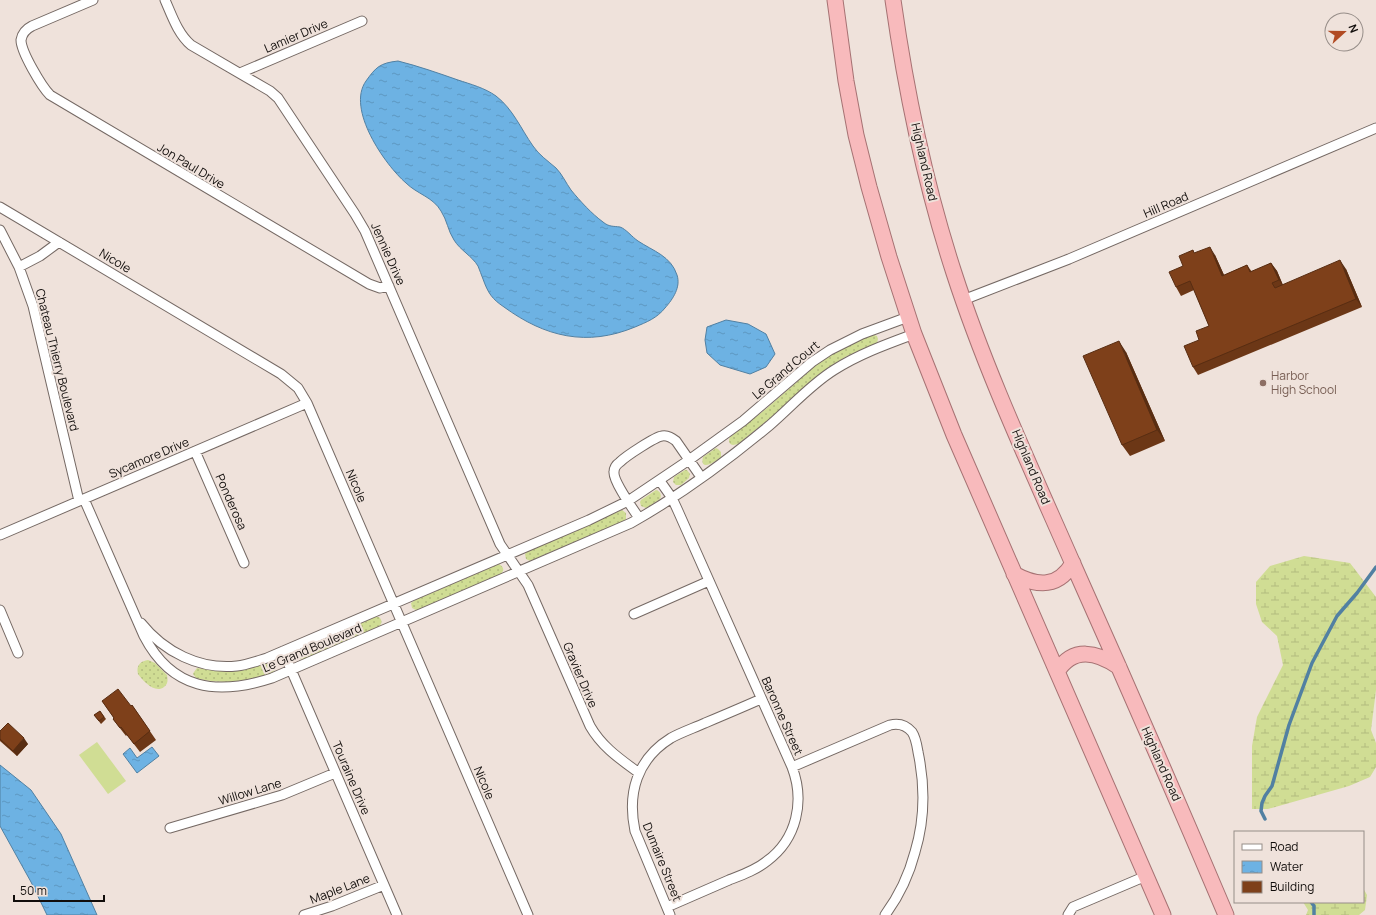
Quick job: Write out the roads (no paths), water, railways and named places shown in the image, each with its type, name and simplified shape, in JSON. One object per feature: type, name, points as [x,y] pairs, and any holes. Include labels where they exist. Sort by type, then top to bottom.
[{"type":"highway","points":[[835,0],[846,81],[856,134],[889,257],[914,334],[940,401],[1014,574],[1163,915]]},
{"type":"highway","name":"Highland Road","points":[[893,0],[908,92],[927,180],[963,300],[1001,398],[1226,915]]},
{"type":"highway","points":[[1014,574],[1032,582],[1050,582],[1058,580],[1073,563]]},
{"type":"highway","points":[[1058,672],[1062,664],[1067,660],[1081,654],[1099,656],[1118,667]]},
{"type":"street","name":"Jon Paul Drive","points":[[93,0],[28,28],[22,37],[23,48],[43,87],[54,98],[369,284],[380,288],[389,286]]},
{"type":"street","name":"Jennie Drive","points":[[165,0],[179,30],[187,41],[274,94],[281,102],[361,223],[500,544],[519,572]]},
{"type":"street","name":"Lamier Drive","points":[[240,73],[362,21]]},
{"type":"street","name":"Hill Road","points":[[963,300],[1069,259],[1376,128]]},
{"type":"street","name":"Nicole","points":[[0,207],[281,374],[298,388],[307,403],[528,915]]},
{"type":"street","name":"Chateau Thierry Boulevard","points":[[0,230],[19,267],[36,317],[81,500]]},
{"type":"street","points":[[19,267],[40,256],[59,242]]},
{"type":"street","name":"Le Grand Court","points":[[507,555],[589,520],[628,501],[660,481],[758,409],[820,355],[850,339],[908,317]]},
{"type":"street","points":[[519,572],[613,532],[639,518],[672,498],[756,437],[833,370],[869,352],[914,334]]},
{"type":"street","name":"Sycamore Drive","points":[[0,535],[307,403]]},
{"type":"street","points":[[639,518],[614,475],[616,466],[622,460],[657,438],[664,436],[670,437],[674,440],[701,477]]},
{"type":"street","name":"Ponderosa","points":[[195,451],[244,563]]},
{"type":"street","name":"Baronne Street","points":[[660,481],[672,498],[792,767],[798,793],[797,815],[792,830],[780,849],[768,860],[756,868],[669,911]]},
{"type":"street","name":"Le Grand Boulevard","points":[[81,500],[151,649],[159,660],[170,670],[194,683],[211,686],[237,686],[262,682],[519,572]]},
{"type":"street","name":"Le Grand Boulevard","points":[[136,615],[146,628],[166,647],[176,654],[216,666],[237,666],[267,658],[507,555]]},
{"type":"street","name":"Gravier Drive","points":[[519,572],[528,585],[586,719],[594,734],[608,750],[639,773]]},
{"type":"street","points":[[634,614],[709,581]]},
{"type":"street","points":[[0,610],[18,653]]},
{"type":"street","name":"Touraine Drive","points":[[283,651],[396,915]]},
{"type":"street","name":"Dumaire Street","points":[[669,911],[635,831],[632,815],[632,802],[635,782],[645,762],[653,753],[670,739],[761,699]]},
{"type":"street","points":[[792,767],[890,725],[901,725],[908,728],[912,733],[915,739],[922,777],[923,801],[920,829],[915,853],[908,874],[899,894],[885,915]]},
{"type":"street","name":"Willow Lane","points":[[170,828],[282,795],[335,773]]},
{"type":"street","points":[[1068,915],[1073,907],[1146,876]]},
{"type":"street","name":"Maple Lane","points":[[304,915],[332,906],[384,885]]},
{"type":"water","points":[[398,61],[477,86],[492,93],[502,101],[512,113],[535,149],[558,170],[571,190],[590,211],[607,225],[620,227],[627,231],[638,241],[661,255],[674,268],[678,279],[677,288],[673,297],[662,311],[648,321],[617,333],[600,337],[583,337],[567,336],[535,326],[496,301],[487,288],[478,266],[454,240],[438,206],[410,187],[397,175],[379,150],[364,121],[361,106],[361,93],[366,81],[379,66]]},
{"type":"water","points":[[726,320],[748,324],[766,334],[775,354],[766,367],[750,374],[720,365],[707,353],[705,340],[707,327]]},
{"type":"water","points":[[152,747],[159,756],[137,773],[123,754],[130,748],[137,758]]},
{"type":"water","points":[[0,765],[31,790],[61,834],[97,915],[47,915],[31,882],[0,826]]},
{"type":"waterway","points":[[1265,819],[1261,811],[1262,803],[1272,786],[1289,725],[1312,663],[1337,616],[1357,593],[1376,567]]},
{"type":"waterway","points":[[1312,903],[1314,906],[1314,915]]},
{"type":"place","name":"Harbor High School","points":[[1263,383]]}]
